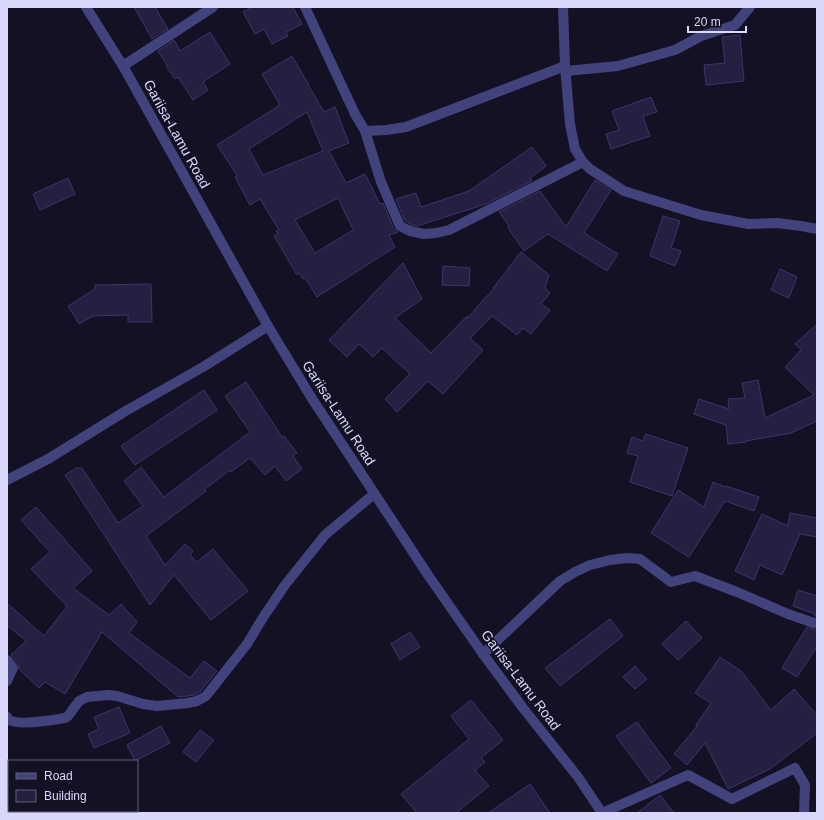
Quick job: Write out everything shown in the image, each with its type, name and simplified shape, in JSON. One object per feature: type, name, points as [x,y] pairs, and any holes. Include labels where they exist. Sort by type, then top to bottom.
[{"type":"street","name":"Gariisa-Lamu Road","points":[[86,7],[123,66],[268,326],[311,397],[428,575],[483,654],[523,708],[578,777],[602,813]]},
{"type":"street","points":[[123,66],[214,7]]},
{"type":"street","points":[[305,7],[352,107],[365,131],[381,182],[400,226],[410,231],[424,234],[449,230],[583,162]]},
{"type":"street","points":[[563,7],[570,124],[575,149],[583,162],[590,169],[624,191],[701,215],[748,224],[776,223],[817,229]]},
{"type":"street","points":[[365,131],[406,127],[566,68],[618,66],[675,50],[701,36],[735,25],[750,7]]},
{"type":"street","points":[[7,480],[48,459],[124,412],[203,368],[268,326]]},
{"type":"street","points":[[7,717],[11,722],[38,722],[65,718],[79,701],[108,695],[157,706],[198,701],[206,696],[248,644],[264,616],[285,585],[325,535],[374,494]]},
{"type":"street","points":[[483,654],[560,581],[590,565],[627,558],[640,559],[671,582],[695,576],[788,614],[817,623]]},
{"type":"street","points":[[7,660],[13,668],[7,681]]},
{"type":"street","points":[[602,813],[688,775],[732,798],[795,768],[805,785],[804,813]]},
{"type":"building","points":[[134,7],[155,7],[168,29],[152,39]]},
{"type":"building","points":[[252,7],[293,7],[302,24],[286,32],[288,36],[272,44],[264,29],[255,34],[243,12]]},
{"type":"building","points":[[210,32],[230,64],[203,82],[208,90],[193,100],[178,77],[175,79],[158,51],[174,40],[180,51]]},
{"type":"building","points":[[740,35],[744,81],[706,85],[704,65],[725,63],[722,37]]},
{"type":"building","points":[[292,56],[324,112],[335,107],[349,143],[329,151],[346,183],[365,174],[380,204],[383,203],[394,229],[398,232],[389,235],[395,247],[317,297],[305,278],[303,279],[299,273],[297,275],[274,236],[278,234],[276,231],[279,230],[260,199],[250,205],[235,177],[237,175],[217,145],[280,105],[262,74]],"holes":[[[307,112],[323,151],[263,175],[249,149]],[[338,198],[353,230],[315,253],[295,220]]]},
{"type":"building","points":[[651,97],[657,112],[643,116],[650,136],[611,149],[606,134],[619,130],[612,111]]},
{"type":"building","points":[[532,147],[546,166],[530,178],[532,181],[486,204],[417,226],[405,221],[396,199],[416,193],[421,207],[469,191]]},
{"type":"building","points":[[68,178],[75,194],[40,210],[33,194]]},
{"type":"building","points":[[595,180],[611,190],[584,233],[618,254],[607,271],[548,234],[524,251],[499,212],[540,191],[566,227]]},
{"type":"building","points":[[663,216],[680,221],[671,248],[681,251],[675,266],[650,256]]},
{"type":"building","points":[[521,252],[549,275],[545,288],[550,293],[541,304],[550,310],[531,334],[523,328],[517,335],[492,316],[470,338],[483,350],[443,394],[428,381],[397,412],[385,399],[410,374],[382,348],[373,357],[359,344],[347,357],[329,340],[403,263],[422,299],[395,318],[431,353],[467,316],[467,319],[495,288],[493,288]]},
{"type":"building","points":[[443,266],[470,268],[469,286],[442,285]]},
{"type":"building","points":[[780,269],[797,277],[789,298],[771,290]]},
{"type":"building","points":[[151,284],[152,322],[128,322],[128,315],[93,316],[79,324],[68,306],[95,289],[95,285]]},
{"type":"building","points":[[817,324],[817,421],[791,433],[728,444],[726,425],[694,414],[699,399],[729,409],[728,399],[745,398],[742,383],[758,380],[765,418],[814,395],[785,367],[801,350],[795,344]]},
{"type":"building","points":[[246,382],[282,437],[284,436],[297,453],[293,456],[302,469],[286,481],[275,466],[265,475],[250,458],[231,472],[230,470],[204,490],[206,491],[146,536],[165,565],[185,544],[193,551],[190,555],[197,562],[213,549],[248,591],[211,620],[174,575],[150,605],[65,475],[76,468],[82,468],[118,523],[143,506],[124,481],[141,467],[164,497],[250,432],[225,396]]},
{"type":"building","points":[[204,390],[217,410],[135,465],[121,446]]},
{"type":"building","points":[[646,434],[688,448],[672,496],[630,482],[638,456],[627,453],[632,437],[643,441]]},
{"type":"building","points":[[713,482],[759,497],[754,511],[725,501],[689,557],[651,533],[678,490],[704,507]]},
{"type":"building","points":[[36,507],[92,571],[73,588],[109,615],[121,604],[137,622],[129,633],[190,678],[204,661],[217,671],[200,692],[195,695],[178,697],[102,632],[65,694],[45,682],[39,688],[19,669],[18,664],[11,655],[26,641],[7,625],[7,603],[44,636],[67,606],[31,569],[50,552],[21,520]]},
{"type":"building","points":[[790,513],[817,518],[817,537],[800,534],[782,575],[760,565],[754,580],[735,571],[762,514],[788,526]]},
{"type":"building","points":[[798,590],[817,596],[817,616],[793,606]]},
{"type":"building","points":[[610,619],[623,636],[560,686],[545,668]]},
{"type":"building","points":[[686,621],[702,638],[678,660],[662,644]]},
{"type":"building","points":[[807,627],[817,630],[817,647],[797,677],[782,668]]},
{"type":"building","points":[[410,632],[420,647],[400,660],[391,644]]},
{"type":"building","points":[[720,657],[741,671],[771,710],[794,689],[817,715],[817,733],[770,769],[728,789],[705,743],[687,765],[674,754],[697,726],[696,725],[711,703],[695,693]]},
{"type":"building","points":[[635,666],[647,679],[635,689],[623,677]]},
{"type":"building","points":[[471,700],[503,740],[481,758],[485,762],[475,770],[489,786],[456,813],[417,813],[401,794],[469,739],[451,716]]},
{"type":"building","points":[[119,707],[130,733],[94,748],[88,734],[99,729],[94,717]]},
{"type":"building","points":[[637,722],[671,768],[651,783],[616,736]]},
{"type":"building","points":[[161,726],[170,743],[137,760],[134,760],[127,745]]},
{"type":"building","points":[[200,730],[214,740],[196,762],[183,752]]},
{"type":"building","points":[[530,784],[550,813],[488,813]]},
{"type":"building","points":[[660,795],[674,813],[637,813]]}]
